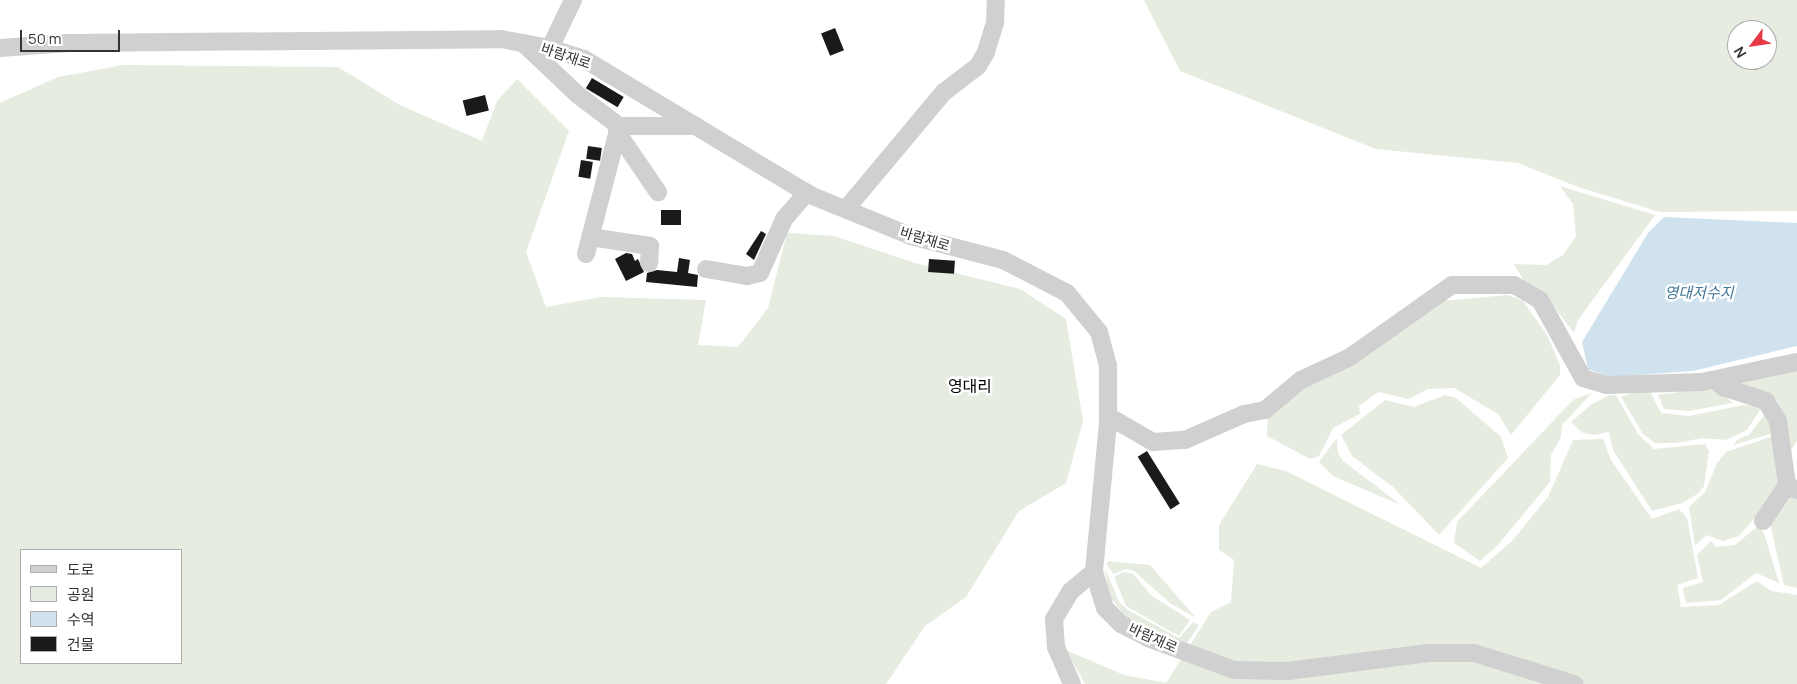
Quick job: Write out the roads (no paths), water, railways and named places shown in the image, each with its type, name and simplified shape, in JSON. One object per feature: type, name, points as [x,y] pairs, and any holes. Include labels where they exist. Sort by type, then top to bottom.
[{"type":"street","points":[[550,48],[573,0]]},
{"type":"street","points":[[846,209],[944,92],[978,66],[986,52],[994,23],[996,0]]},
{"type":"street","name":"바람재로","points":[[0,48],[79,43],[501,40],[550,48],[584,59],[807,193],[911,236],[1003,260],[1067,293],[1099,332],[1108,365],[1108,416],[1094,572],[1105,608],[1121,624],[1148,638],[1234,670],[1288,671],[1429,653],[1474,653],[1574,684]]},
{"type":"street","points":[[522,43],[618,129],[658,192]]},
{"type":"street","points":[[618,129],[696,126]]},
{"type":"street","points":[[618,129],[588,246],[650,246],[649,263]]},
{"type":"street","points":[[706,268],[746,276],[760,273],[784,219],[807,193]]},
{"type":"street","points":[[1108,416],[1153,442],[1185,440],[1244,414],[1264,410],[1301,380],[1350,357],[1452,285],[1514,285],[1540,300],[1583,378],[1606,385],[1715,380],[1797,362]]},
{"type":"street","points":[[1715,380],[1724,387],[1766,401],[1778,421],[1792,487],[1763,521]]},
{"type":"street","points":[[1072,684],[1056,647],[1054,619],[1071,591],[1094,572]]},
{"type":"water","name":"영대저수지","points":[[1664,217],[1797,223],[1797,346],[1693,371],[1609,377],[1588,369],[1582,342],[1648,233]]},
{"type":"district","name":"영대리","points":[[970,386]]}]
